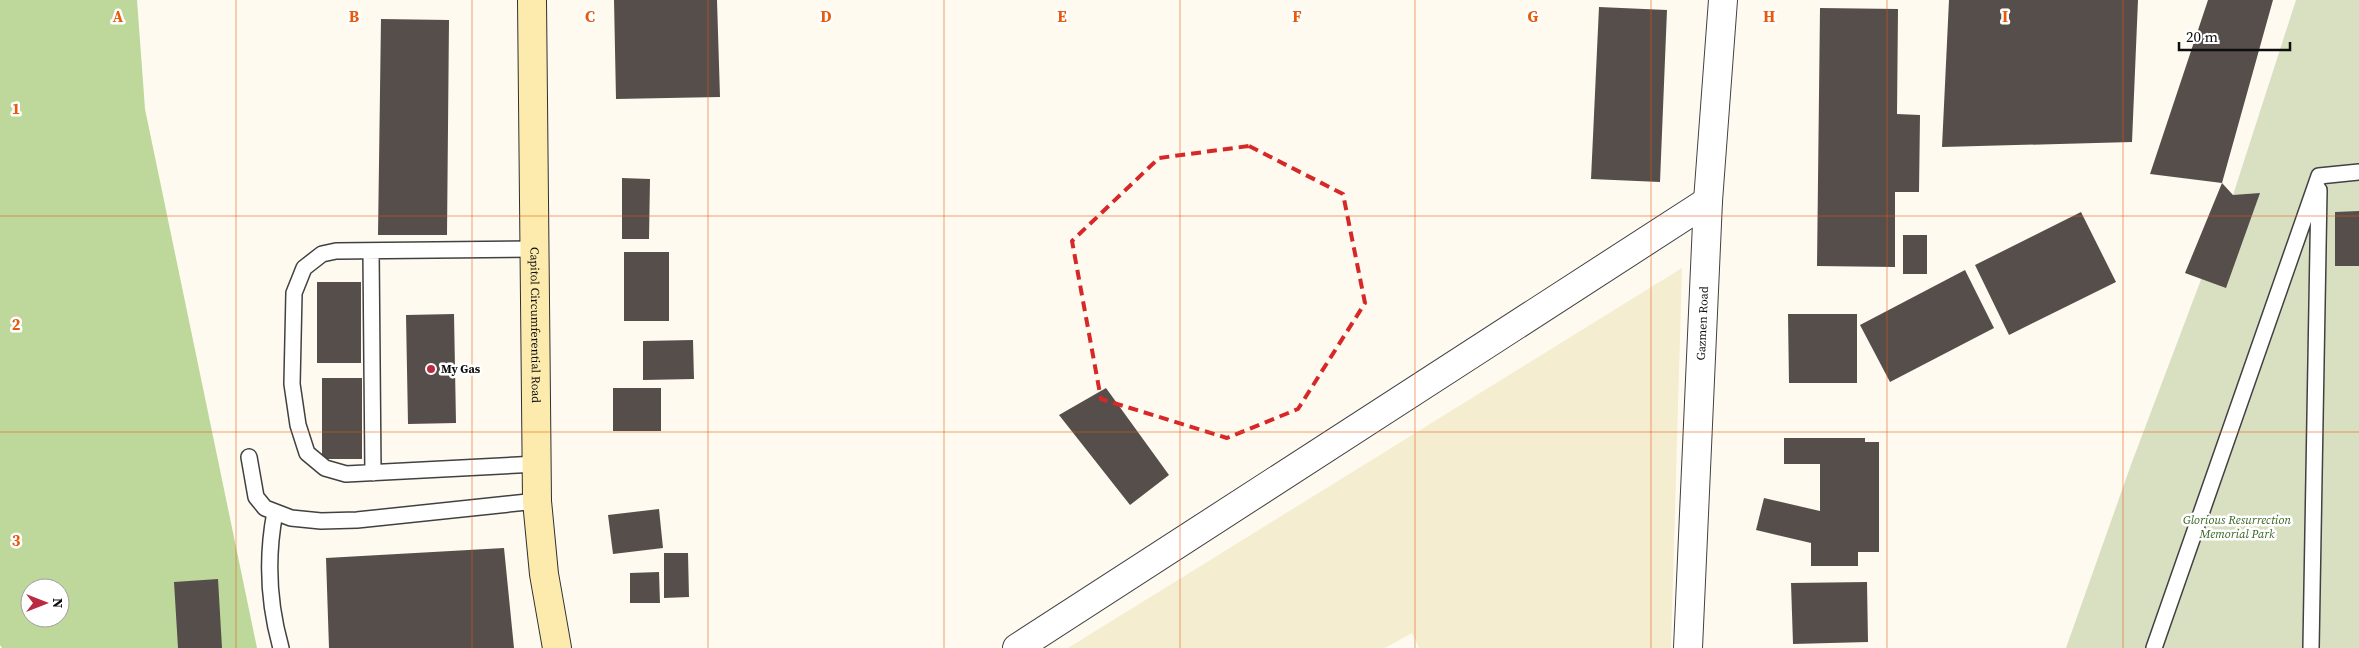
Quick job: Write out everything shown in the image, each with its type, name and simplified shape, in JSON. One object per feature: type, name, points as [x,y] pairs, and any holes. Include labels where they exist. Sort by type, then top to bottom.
[{"type":"main road","name":"Capitol Circumferential Road","points":[[532,0],[538,501],[544,574],[557,648]]},
{"type":"street","name":"Gazmen Road","points":[[1688,648],[1708,201],[1723,0]]},
{"type":"street","points":[[1017,648],[1708,201]]},
{"type":"lane","points":[[2319,176],[2359,172]]},
{"type":"lane","points":[[2154,648],[2319,176]]},
{"type":"lane","points":[[2311,648],[2319,176]]},
{"type":"lane","points":[[536,249],[336,251],[322,254],[304,268],[294,293],[292,384],[298,425],[307,453],[324,468],[346,474],[537,464]]},
{"type":"lane","points":[[371,251],[373,473]]},
{"type":"lane","points":[[249,457],[256,497],[265,508],[291,518],[330,521],[457,511],[538,501]]},
{"type":"lane","points":[[275,512],[269,544],[270,579],[274,620],[281,648]]},
{"type":"highlighted area","points":[[1249,146],[1343,194],[1365,303],[1298,409],[1227,438],[1101,399],[1072,241],[1159,158]]},
{"type":"shaded area","points":[[1682,268],[1671,648],[1419,648],[1412,633],[1385,648],[1068,648]]},
{"type":"green space","points":[[0,0],[137,0],[145,109],[257,648],[2,648],[0,645]]},
{"type":"green space","name":"Glorious Resurrection Memorial Park","points":[[2296,0],[2359,0],[2359,648],[2066,648],[2132,462],[2233,195]]},
{"type":"building","points":[[614,0],[717,0],[720,97],[616,99]]},
{"type":"building","points":[[1949,0],[2138,0],[2132,142],[1942,147]]},
{"type":"building","points":[[2208,0],[2273,0],[2222,183],[2150,174]]},
{"type":"building","points":[[1599,7],[1667,10],[1660,182],[1591,179]]},
{"type":"building","points":[[1820,8],[1898,9],[1897,114],[1920,115],[1919,192],[1895,192],[1895,267],[1817,266]]},
{"type":"building","points":[[381,19],[449,20],[447,235],[378,235]]},
{"type":"building","points":[[622,178],[650,179],[649,239],[622,239]]},
{"type":"building","points":[[2222,183],[2233,195],[2260,193],[2226,288],[2185,273]]},
{"type":"building","points":[[2359,211],[2359,266],[2335,266],[2335,212]]},
{"type":"building","points":[[2081,212],[2116,282],[2009,335],[1975,265]]},
{"type":"building","points":[[1903,235],[1927,235],[1927,274],[1903,274]]},
{"type":"building","points":[[624,252],[669,252],[669,321],[624,321]]},
{"type":"building","points":[[1965,270],[1994,328],[1890,382],[1860,325]]},
{"type":"building","points":[[317,282],[361,282],[361,363],[317,363]]},
{"type":"building","name":"My Gas","points":[[454,314],[456,423],[408,424],[406,315]]},
{"type":"building","points":[[1788,314],[1857,314],[1857,383],[1789,383]]},
{"type":"building","points":[[693,340],[694,379],[643,380],[643,341]]},
{"type":"building","points":[[322,378],[362,378],[362,459],[322,459]]},
{"type":"building","points":[[613,388],[661,388],[661,431],[613,431]]},
{"type":"building","points":[[1106,388],[1169,475],[1130,505],[1059,415]]},
{"type":"building","points":[[1784,438],[1865,438],[1865,442],[1879,442],[1879,552],[1858,552],[1858,566],[1811,566],[1811,543],[1756,530],[1764,498],[1820,511],[1820,464],[1784,464]]},
{"type":"building","points":[[659,509],[663,548],[613,554],[608,515]]},
{"type":"building","points":[[504,548],[514,648],[329,648],[326,558]]},
{"type":"building","points":[[664,553],[688,553],[689,597],[664,598]]},
{"type":"building","points":[[659,572],[660,603],[630,603],[630,573]]},
{"type":"building","points":[[218,579],[222,648],[178,648],[174,582]]},
{"type":"building","points":[[1867,582],[1868,642],[1793,644],[1791,583]]},
{"type":"place","name":"My Gas","points":[[431,369]]}]
